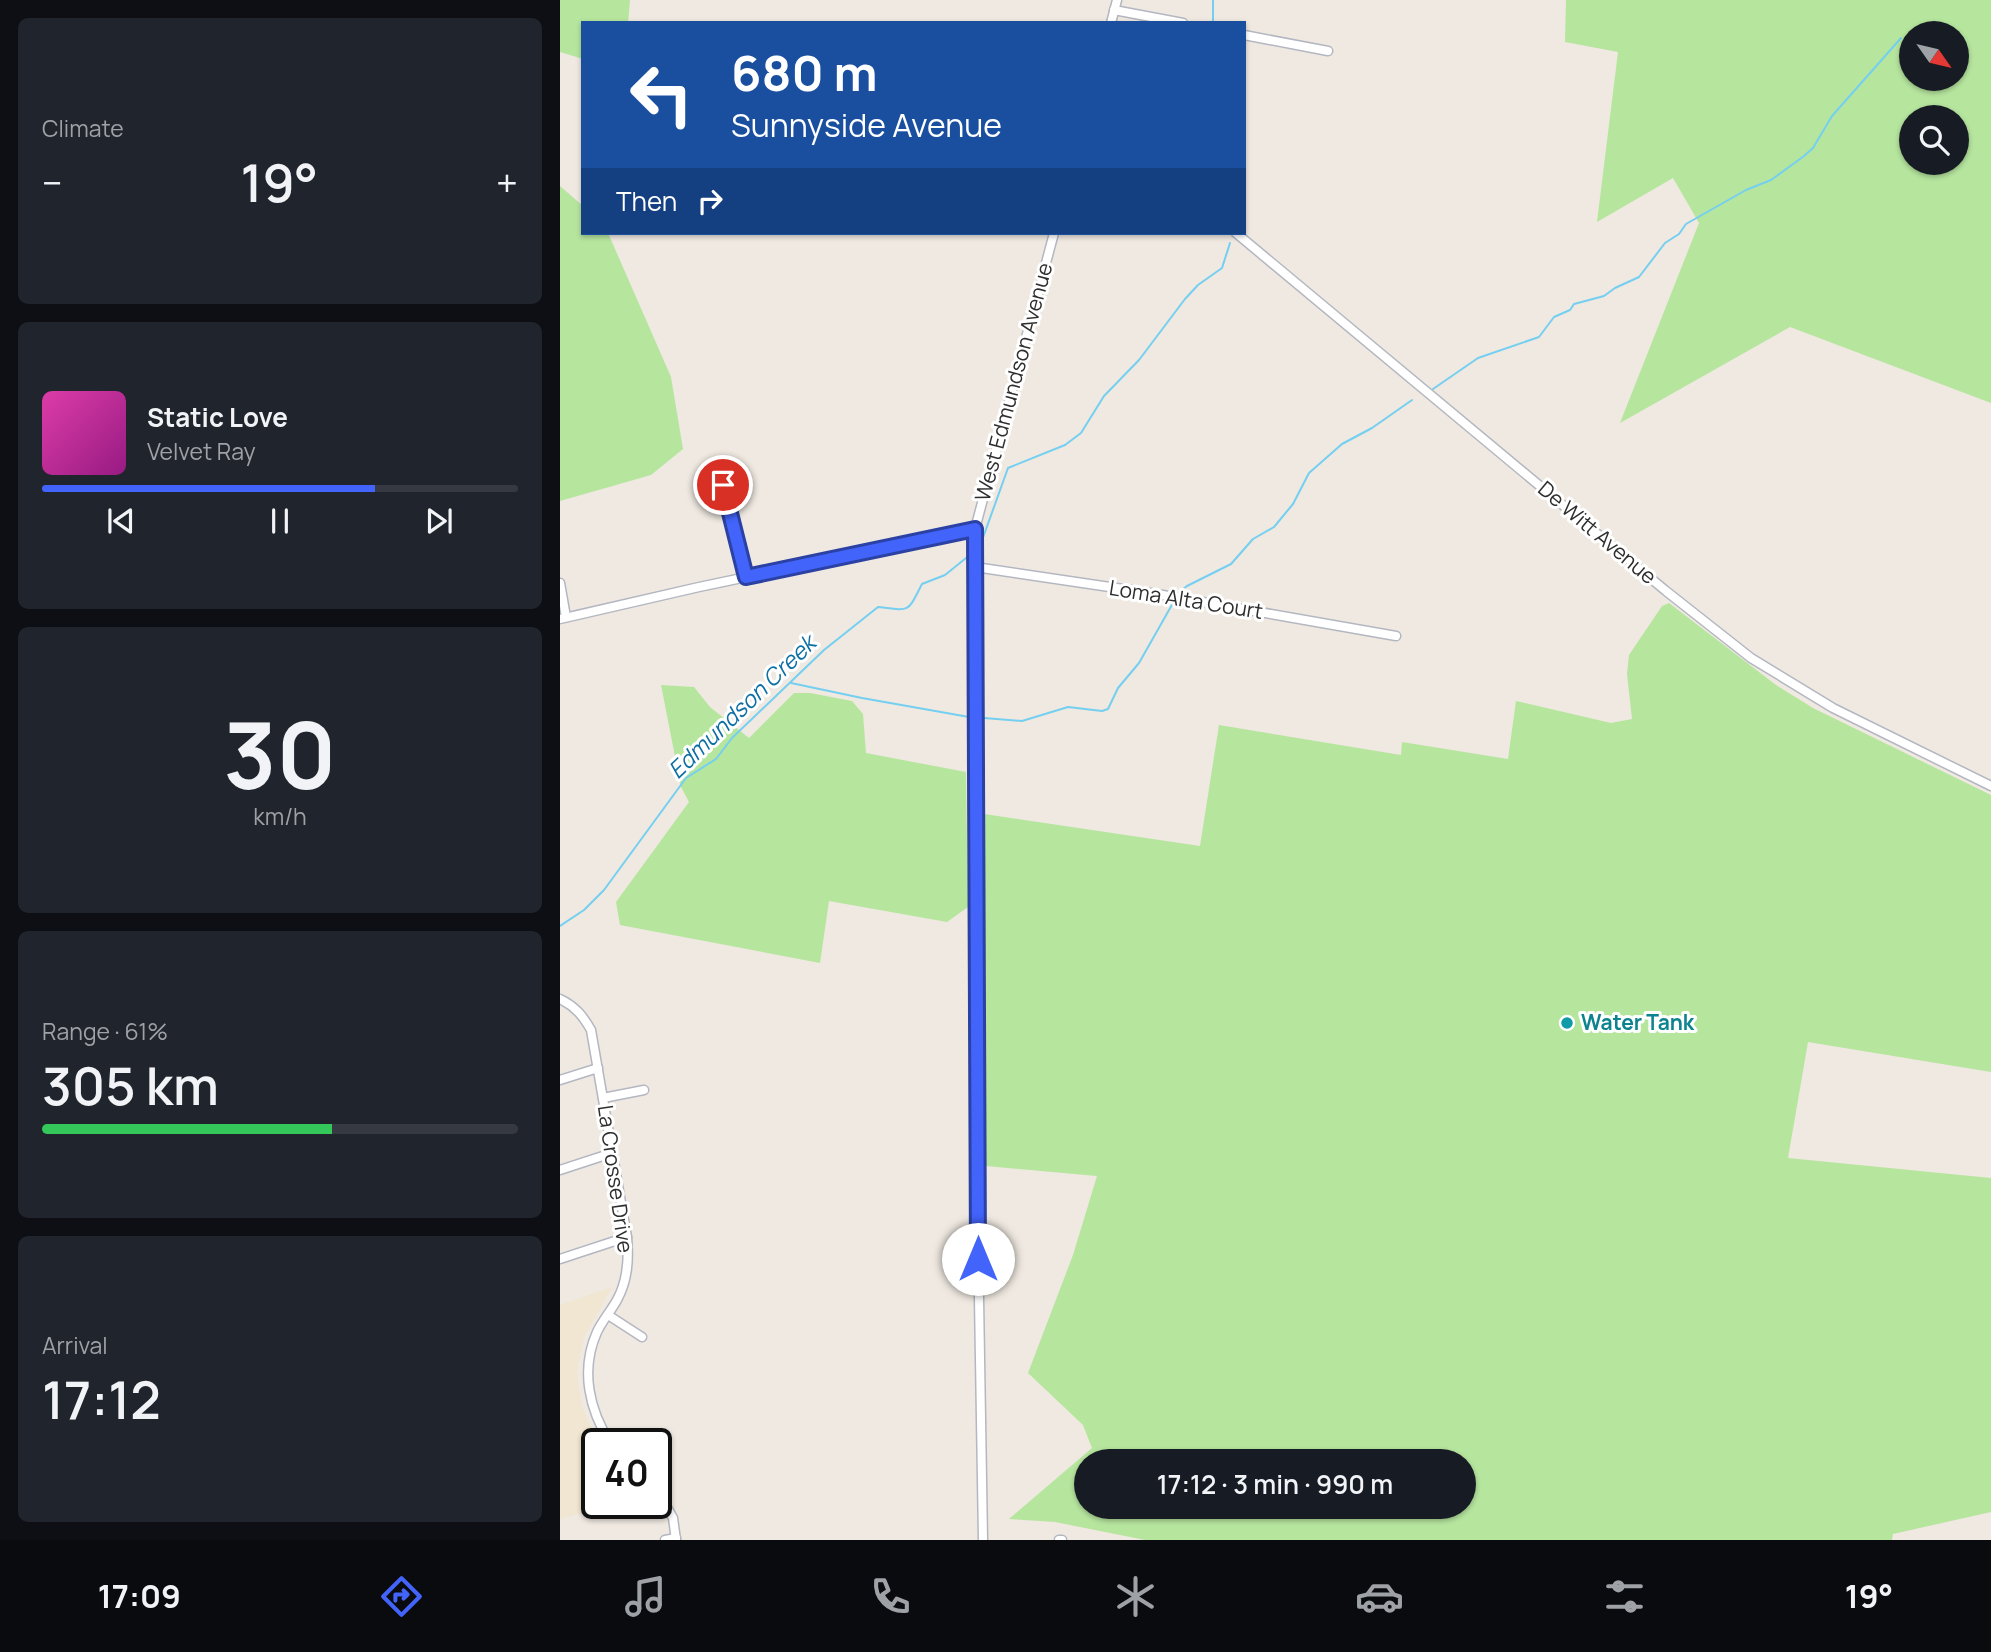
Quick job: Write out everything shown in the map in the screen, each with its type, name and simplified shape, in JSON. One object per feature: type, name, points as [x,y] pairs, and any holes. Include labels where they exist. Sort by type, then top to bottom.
[{"type":"street","points":[[1111,21],[1116,0]]},
{"type":"street","points":[[1114,10],[1172,21]]},
{"type":"street","points":[[1246,34],[1328,51]]},
{"type":"street","name":"West Edmundson Avenue","points":[[983,1540],[978,1250],[975,529],[1053,235]]},
{"type":"street","name":"De Witt Avenue","points":[[1238,235],[1666,591],[1751,658],[1833,708],[1991,786]]},
{"type":"street","points":[[728,471],[723,485],[725,499],[746,577]]},
{"type":"street","points":[[560,583],[563,618],[975,529]]},
{"type":"street","name":"Loma Alta Court","points":[[975,567],[1157,594],[1396,636]]},
{"type":"street","name":"La Crosse Drive","points":[[560,999],[572,1005],[583,1016],[591,1030],[627,1237],[628,1256],[623,1287],[598,1330],[589,1356],[587,1380],[594,1411],[603,1428]]},
{"type":"street","points":[[560,1080],[598,1068]]},
{"type":"street","points":[[603,1098],[645,1090]]},
{"type":"street","points":[[560,1170],[612,1153]]},
{"type":"street","points":[[560,1259],[627,1237]]},
{"type":"street","points":[[608,1315],[642,1337]]},
{"type":"street","points":[[665,1540],[676,1539],[672,1516]]},
{"type":"shaded area","points":[[612,1287],[584,1337],[577,1371],[582,1407],[592,1428],[581,1428],[581,1513],[560,1519],[560,1305]]},
{"type":"green space","points":[[560,0],[630,0],[628,21],[581,21],[581,58],[560,52]]},
{"type":"green space","points":[[1566,0],[1991,0],[1991,403],[1790,327],[1620,423],[1699,223],[1673,178],[1597,222],[1618,52],[1565,42]]},
{"type":"green space","points":[[560,186],[581,204],[581,235],[609,235],[671,377],[683,449],[651,475],[560,501]]},
{"type":"green space","points":[[1669,603],[1776,685],[1813,708],[1991,795],[1991,1072],[1808,1042],[1788,1158],[1991,1178],[1991,1512],[1893,1534],[1892,1540],[1145,1540],[1055,1522],[1009,1519],[1074,1463],[1074,1519],[1476,1519],[1476,1449],[1091,1449],[1083,1425],[1028,1373],[1073,1255],[1097,1176],[986,1166],[984,814],[1200,846],[1219,725],[1401,755],[1402,742],[1508,759],[1516,701],[1611,723],[1632,719],[1627,674],[1629,655],[1662,606]]},
{"type":"green space","points":[[661,685],[694,687],[710,707],[749,738],[794,693],[810,693],[852,701],[863,714],[866,753],[966,772],[968,907],[947,922],[829,901],[820,963],[620,925],[616,902],[689,802],[681,787]]},
{"type":"waterway","name":"Edmundson Creek","points":[[1213,0],[1213,21]]},
{"type":"waterway","points":[[1433,389],[1478,358],[1539,337],[1554,317],[1570,310],[1574,304],[1604,296],[1639,277],[1665,243],[1679,234],[1686,224],[1746,190],[1771,180],[1804,156],[1813,148],[1832,116],[1899,40]]},
{"type":"waterway","name":"Edmundson Creek","points":[[980,546],[1008,468],[1065,445],[1081,433],[1104,396],[1139,360],[1185,299],[1198,285],[1222,268],[1230,243]]},
{"type":"waterway","points":[[1177,594],[1187,586],[1231,564],[1253,539],[1274,527],[1293,504],[1309,473],[1342,444],[1372,428],[1412,400]]},
{"type":"waterway","name":"Edmundson Creek","points":[[560,926],[584,910],[604,890],[686,778],[716,759],[732,738],[824,650],[878,607],[907,608],[922,584],[945,575],[971,554]]},
{"type":"waterway","points":[[984,718],[1022,721],[1068,707],[1102,711],[1108,709],[1118,688],[1139,663],[1173,603]]},
{"type":"waterway","points":[[791,683],[969,717]]},
{"type":"place","name":"Water Tank","points":[[1567,1023]]},
{"type":"route","points":[[723,485],[746,577],[975,529],[978,1259]]}]
